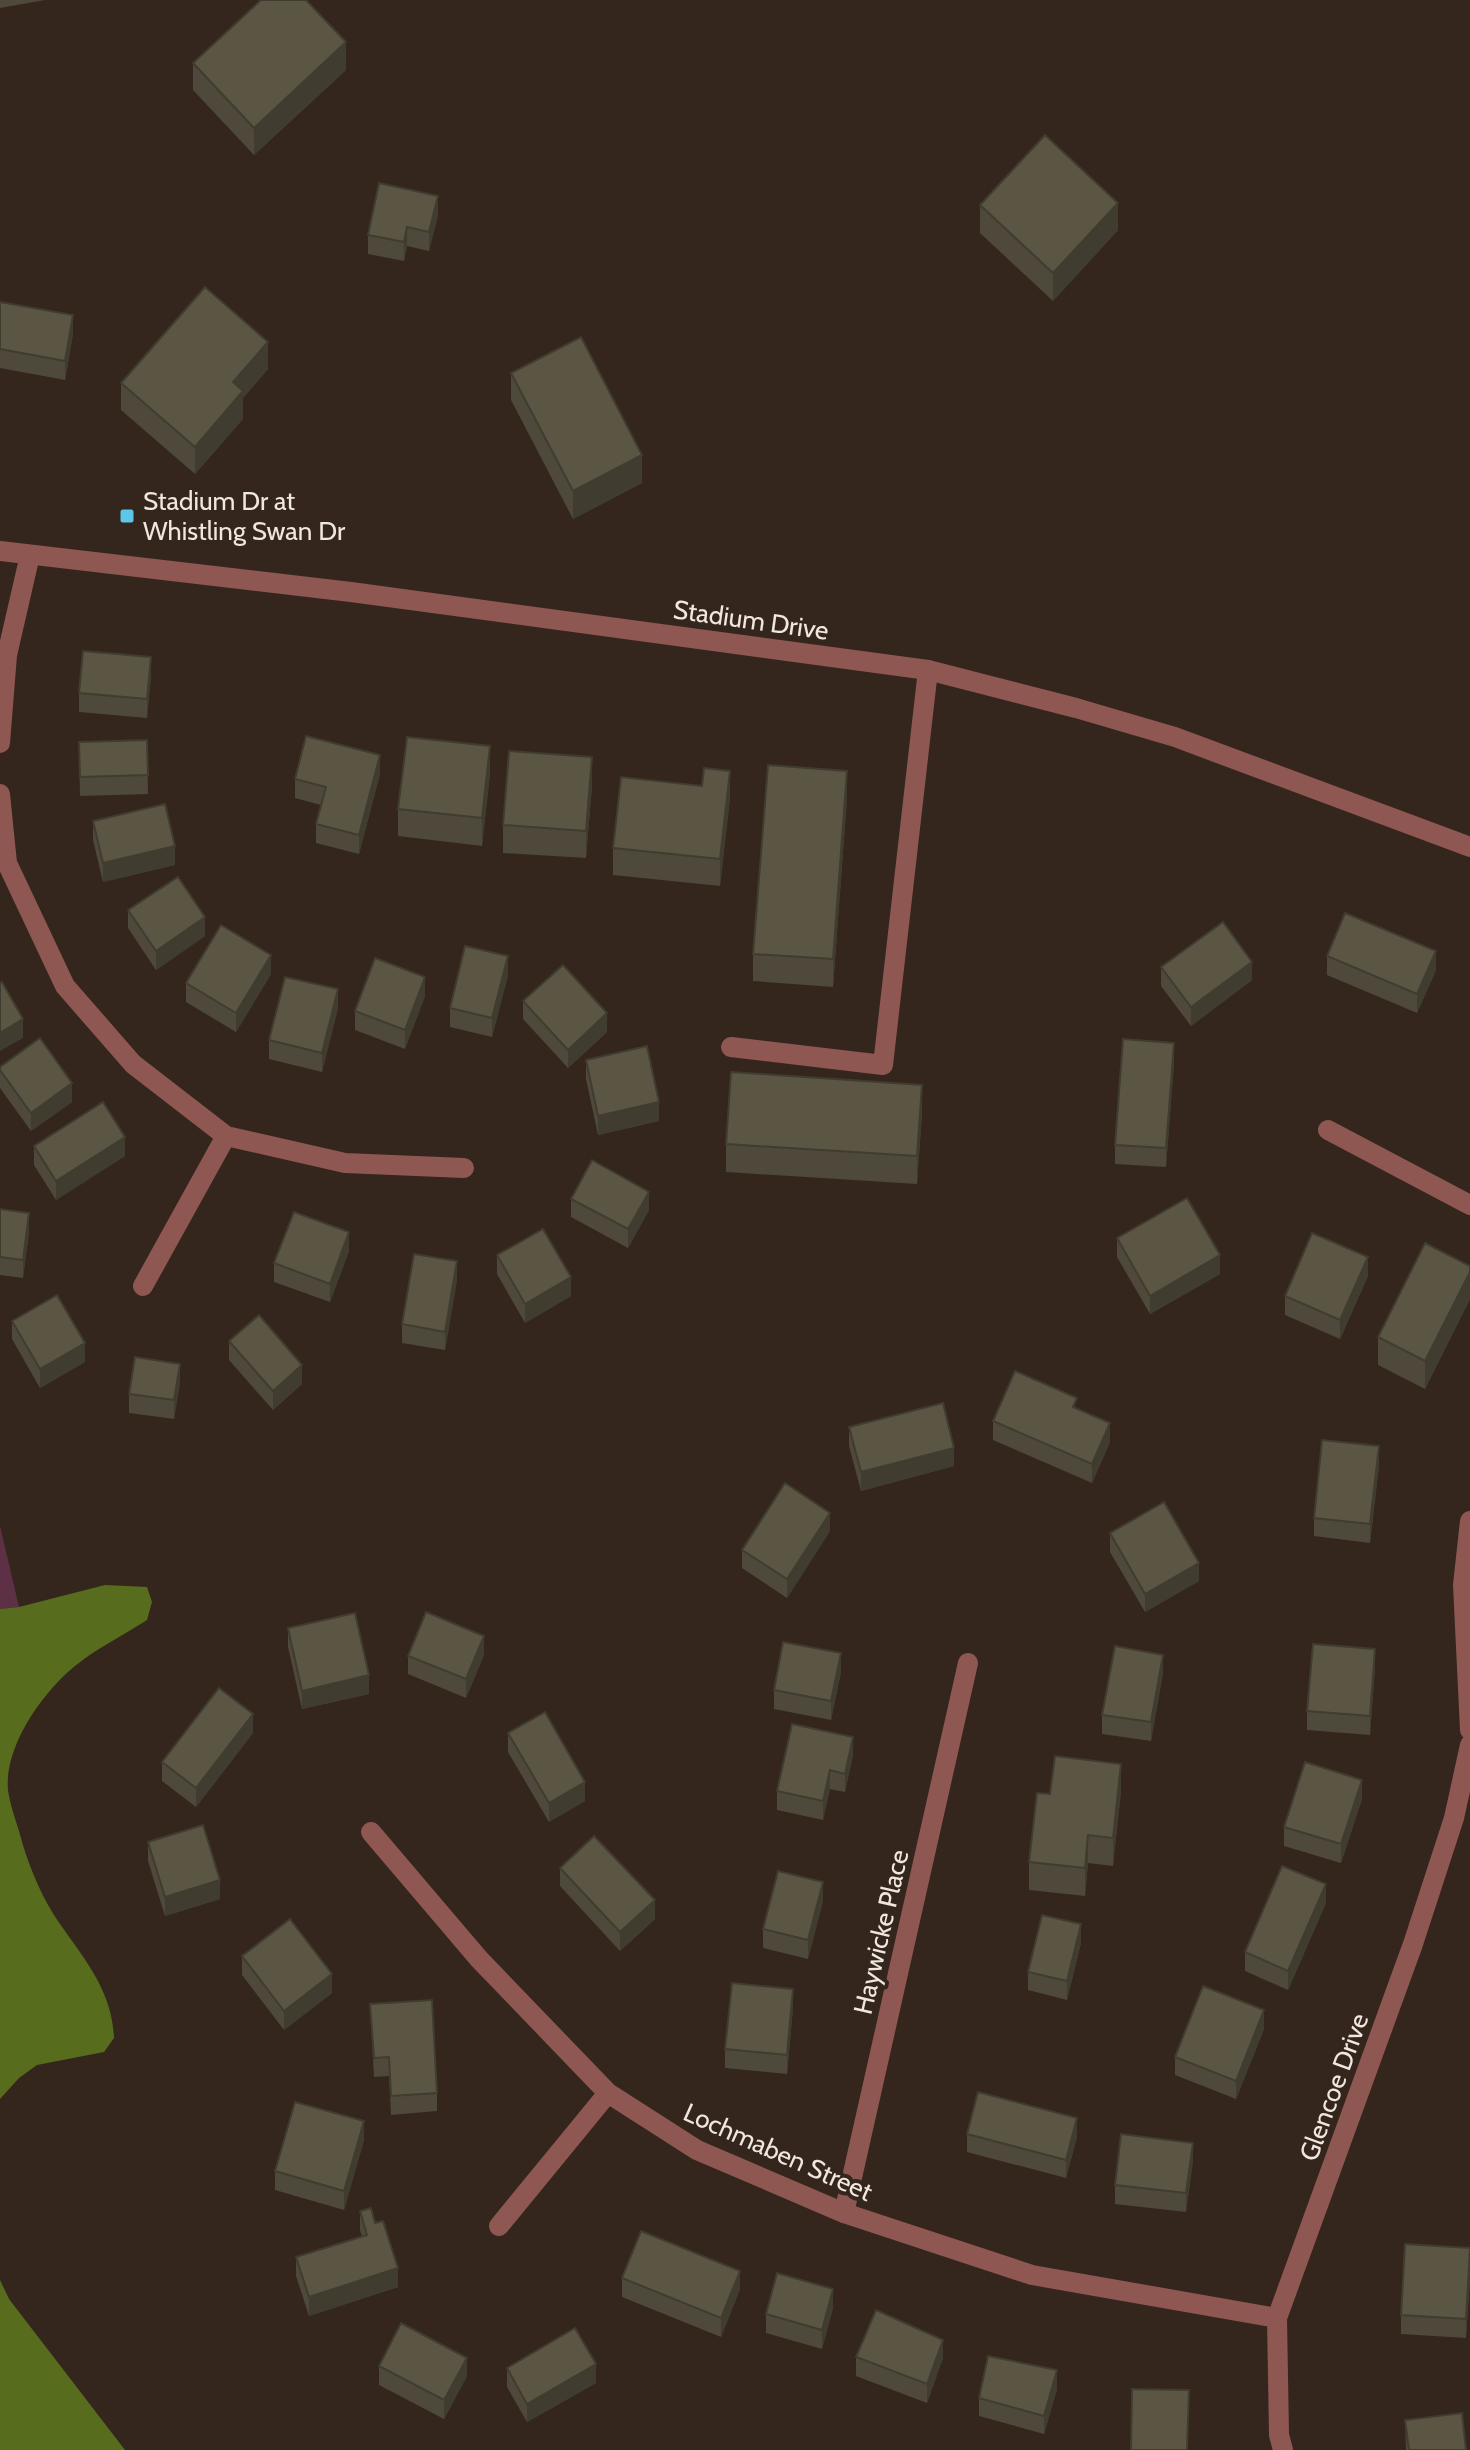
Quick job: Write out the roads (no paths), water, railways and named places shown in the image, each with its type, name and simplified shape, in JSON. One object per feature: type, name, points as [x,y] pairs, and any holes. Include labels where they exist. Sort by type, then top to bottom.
[{"type":"street","name":"Stadium Drive","points":[[0,551],[351,592],[928,670],[1175,737],[1470,847]]},
{"type":"street","points":[[0,743],[7,655],[30,555]]},
{"type":"street","points":[[731,1047],[883,1065],[928,670]]},
{"type":"street","points":[[0,794],[7,863],[65,986],[133,1064],[226,1136],[345,1163],[464,1168]]},
{"type":"street","points":[[1328,1130],[1470,1205]]},
{"type":"street","points":[[143,1286],[226,1136]]},
{"type":"street","points":[[1470,1521],[1463,1585],[1470,1730]]},
{"type":"street","name":"Haywicke Place","points":[[844,2213],[968,1663]]},
{"type":"street","name":"Glencoe Drive","points":[[1283,2450],[1279,2435],[1277,2318],[1413,1944],[1454,1818],[1470,1745]]},
{"type":"street","name":"Lochmaben Street","points":[[371,1832],[479,1959],[608,2093],[697,2150],[844,2213],[1032,2275],[1277,2318]]},
{"type":"street","points":[[499,2226],[608,2093]]},
{"type":"place","name":"Stadium Dr at Whistling Swan Dr","points":[[127,516]]}]
